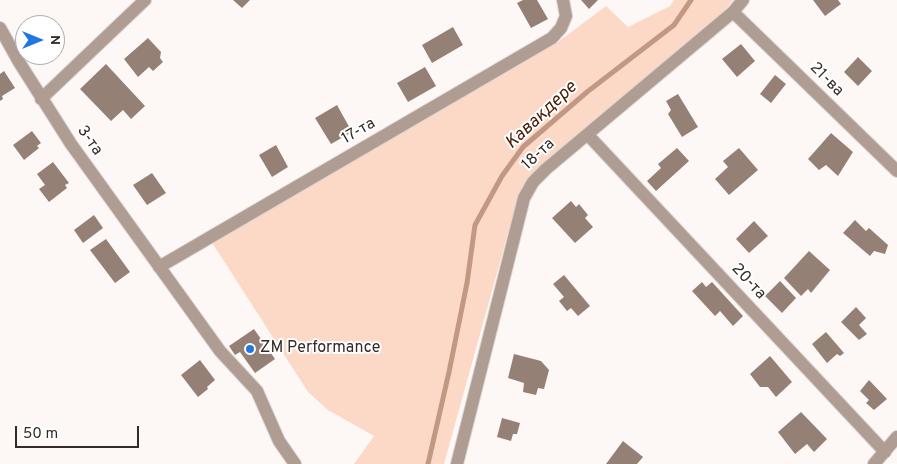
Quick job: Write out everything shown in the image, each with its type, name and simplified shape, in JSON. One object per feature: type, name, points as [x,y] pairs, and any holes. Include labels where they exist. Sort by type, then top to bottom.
[{"type":"street","points":[[42,99],[145,0]]},
{"type":"street","name":"17-та","points":[[159,267],[552,38],[561,28],[566,16],[563,0]]},
{"type":"street","name":"18-та","points":[[457,464],[524,198],[533,182],[733,12],[743,0]]},
{"type":"street","name":"21-ва","points":[[733,12],[897,171]]},
{"type":"street","name":"3-та","points":[[0,28],[71,144],[220,351],[257,391],[279,441],[295,464]]},
{"type":"street","name":"20-та","points":[[588,135],[885,452]]},
{"type":"street","points":[[874,464],[897,437]]},
{"type":"shaded area","points":[[674,0],[733,0],[721,15],[549,158],[531,177],[518,197],[444,464],[354,464],[374,436],[328,410],[308,392],[211,241],[558,42],[606,6],[628,27],[670,6]]},
{"type":"building","points":[[233,0],[250,0],[242,8]]},
{"type":"building","points":[[523,0],[537,0],[548,19],[531,28],[517,3]]},
{"type":"building","points":[[581,0],[598,0],[589,9]]},
{"type":"building","points":[[813,0],[838,0],[841,4],[825,16]]},
{"type":"building","points":[[453,27],[463,45],[432,63],[422,45]]},
{"type":"building","points":[[148,38],[161,52],[160,58],[163,62],[153,71],[149,67],[138,77],[124,59]]},
{"type":"building","points":[[741,44],[755,61],[737,77],[722,59]]},
{"type":"building","points":[[858,57],[872,71],[858,86],[844,72]]},
{"type":"building","points":[[106,64],[145,106],[131,119],[123,110],[111,121],[80,89]]},
{"type":"building","points":[[425,67],[436,86],[408,102],[397,83]]},
{"type":"building","points":[[4,71],[15,88],[2,96],[3,99],[0,101],[0,74]]},
{"type":"building","points":[[775,75],[786,84],[771,103],[760,94]]},
{"type":"building","points":[[678,94],[698,127],[682,137],[668,114],[671,110],[666,101]]},
{"type":"building","points":[[337,105],[352,132],[331,144],[315,118]]},
{"type":"building","points":[[32,131],[41,143],[37,146],[39,148],[24,160],[13,145]]},
{"type":"building","points":[[831,133],[853,152],[838,176],[826,165],[819,170],[808,159]]},
{"type":"building","points":[[276,145],[288,167],[272,177],[259,155]]},
{"type":"building","points":[[677,148],[689,161],[656,191],[647,181],[661,168],[658,164]]},
{"type":"building","points":[[739,148],[758,170],[729,195],[715,179],[728,167],[723,161]]},
{"type":"building","points":[[53,162],[69,183],[65,185],[67,188],[49,202],[39,189],[45,185],[37,174]]},
{"type":"building","points":[[152,173],[166,193],[147,205],[133,185]]},
{"type":"building","points":[[571,201],[576,207],[579,204],[588,215],[585,218],[593,227],[575,243],[552,218]]},
{"type":"building","points":[[94,215],[103,228],[83,243],[74,230]]},
{"type":"building","points":[[855,220],[866,231],[869,228],[888,245],[885,254],[874,251],[870,256],[843,233]]},
{"type":"building","points":[[754,221],[768,236],[749,253],[736,239]]},
{"type":"building","points":[[106,239],[130,272],[115,283],[90,250]]},
{"type":"building","points":[[809,251],[830,270],[811,293],[808,289],[801,296],[784,278]]},
{"type":"building","points":[[564,275],[590,306],[578,316],[571,308],[567,311],[559,301],[564,297],[553,284]]},
{"type":"building","points":[[780,281],[796,298],[782,313],[765,296]]},
{"type":"building","points":[[702,282],[706,287],[712,282],[743,316],[733,326],[720,311],[715,316],[692,291]]},
{"type":"building","points":[[856,307],[866,318],[859,325],[867,334],[859,340],[841,322]]},
{"type":"building","name":"ZM Performance","points":[[254,329],[275,359],[255,373],[240,352],[235,355],[229,346]]},
{"type":"building","points":[[826,332],[844,353],[840,356],[837,354],[827,363],[812,344]]},
{"type":"building","points":[[514,354],[541,361],[549,370],[544,389],[538,388],[536,395],[523,392],[524,383],[508,378]]},
{"type":"building","points":[[770,356],[792,382],[776,397],[768,387],[760,387],[750,374]]},
{"type":"building","points":[[200,360],[215,380],[198,397],[181,375]]},
{"type":"building","points":[[869,380],[887,399],[874,410],[866,403],[869,400],[860,391]]},
{"type":"building","points":[[801,412],[827,439],[814,452],[807,444],[795,454],[778,432]]},
{"type":"building","points":[[502,418],[520,423],[517,434],[513,434],[511,441],[497,437]]},
{"type":"building","points":[[623,441],[643,457],[637,464],[606,464]]},
{"type":"waterway","name":"Кавакдере","points":[[428,464],[467,283],[475,225],[502,176],[523,147],[587,92],[674,25],[691,0]]},
{"type":"place","name":"ZM Performance","points":[[250,349]]}]
